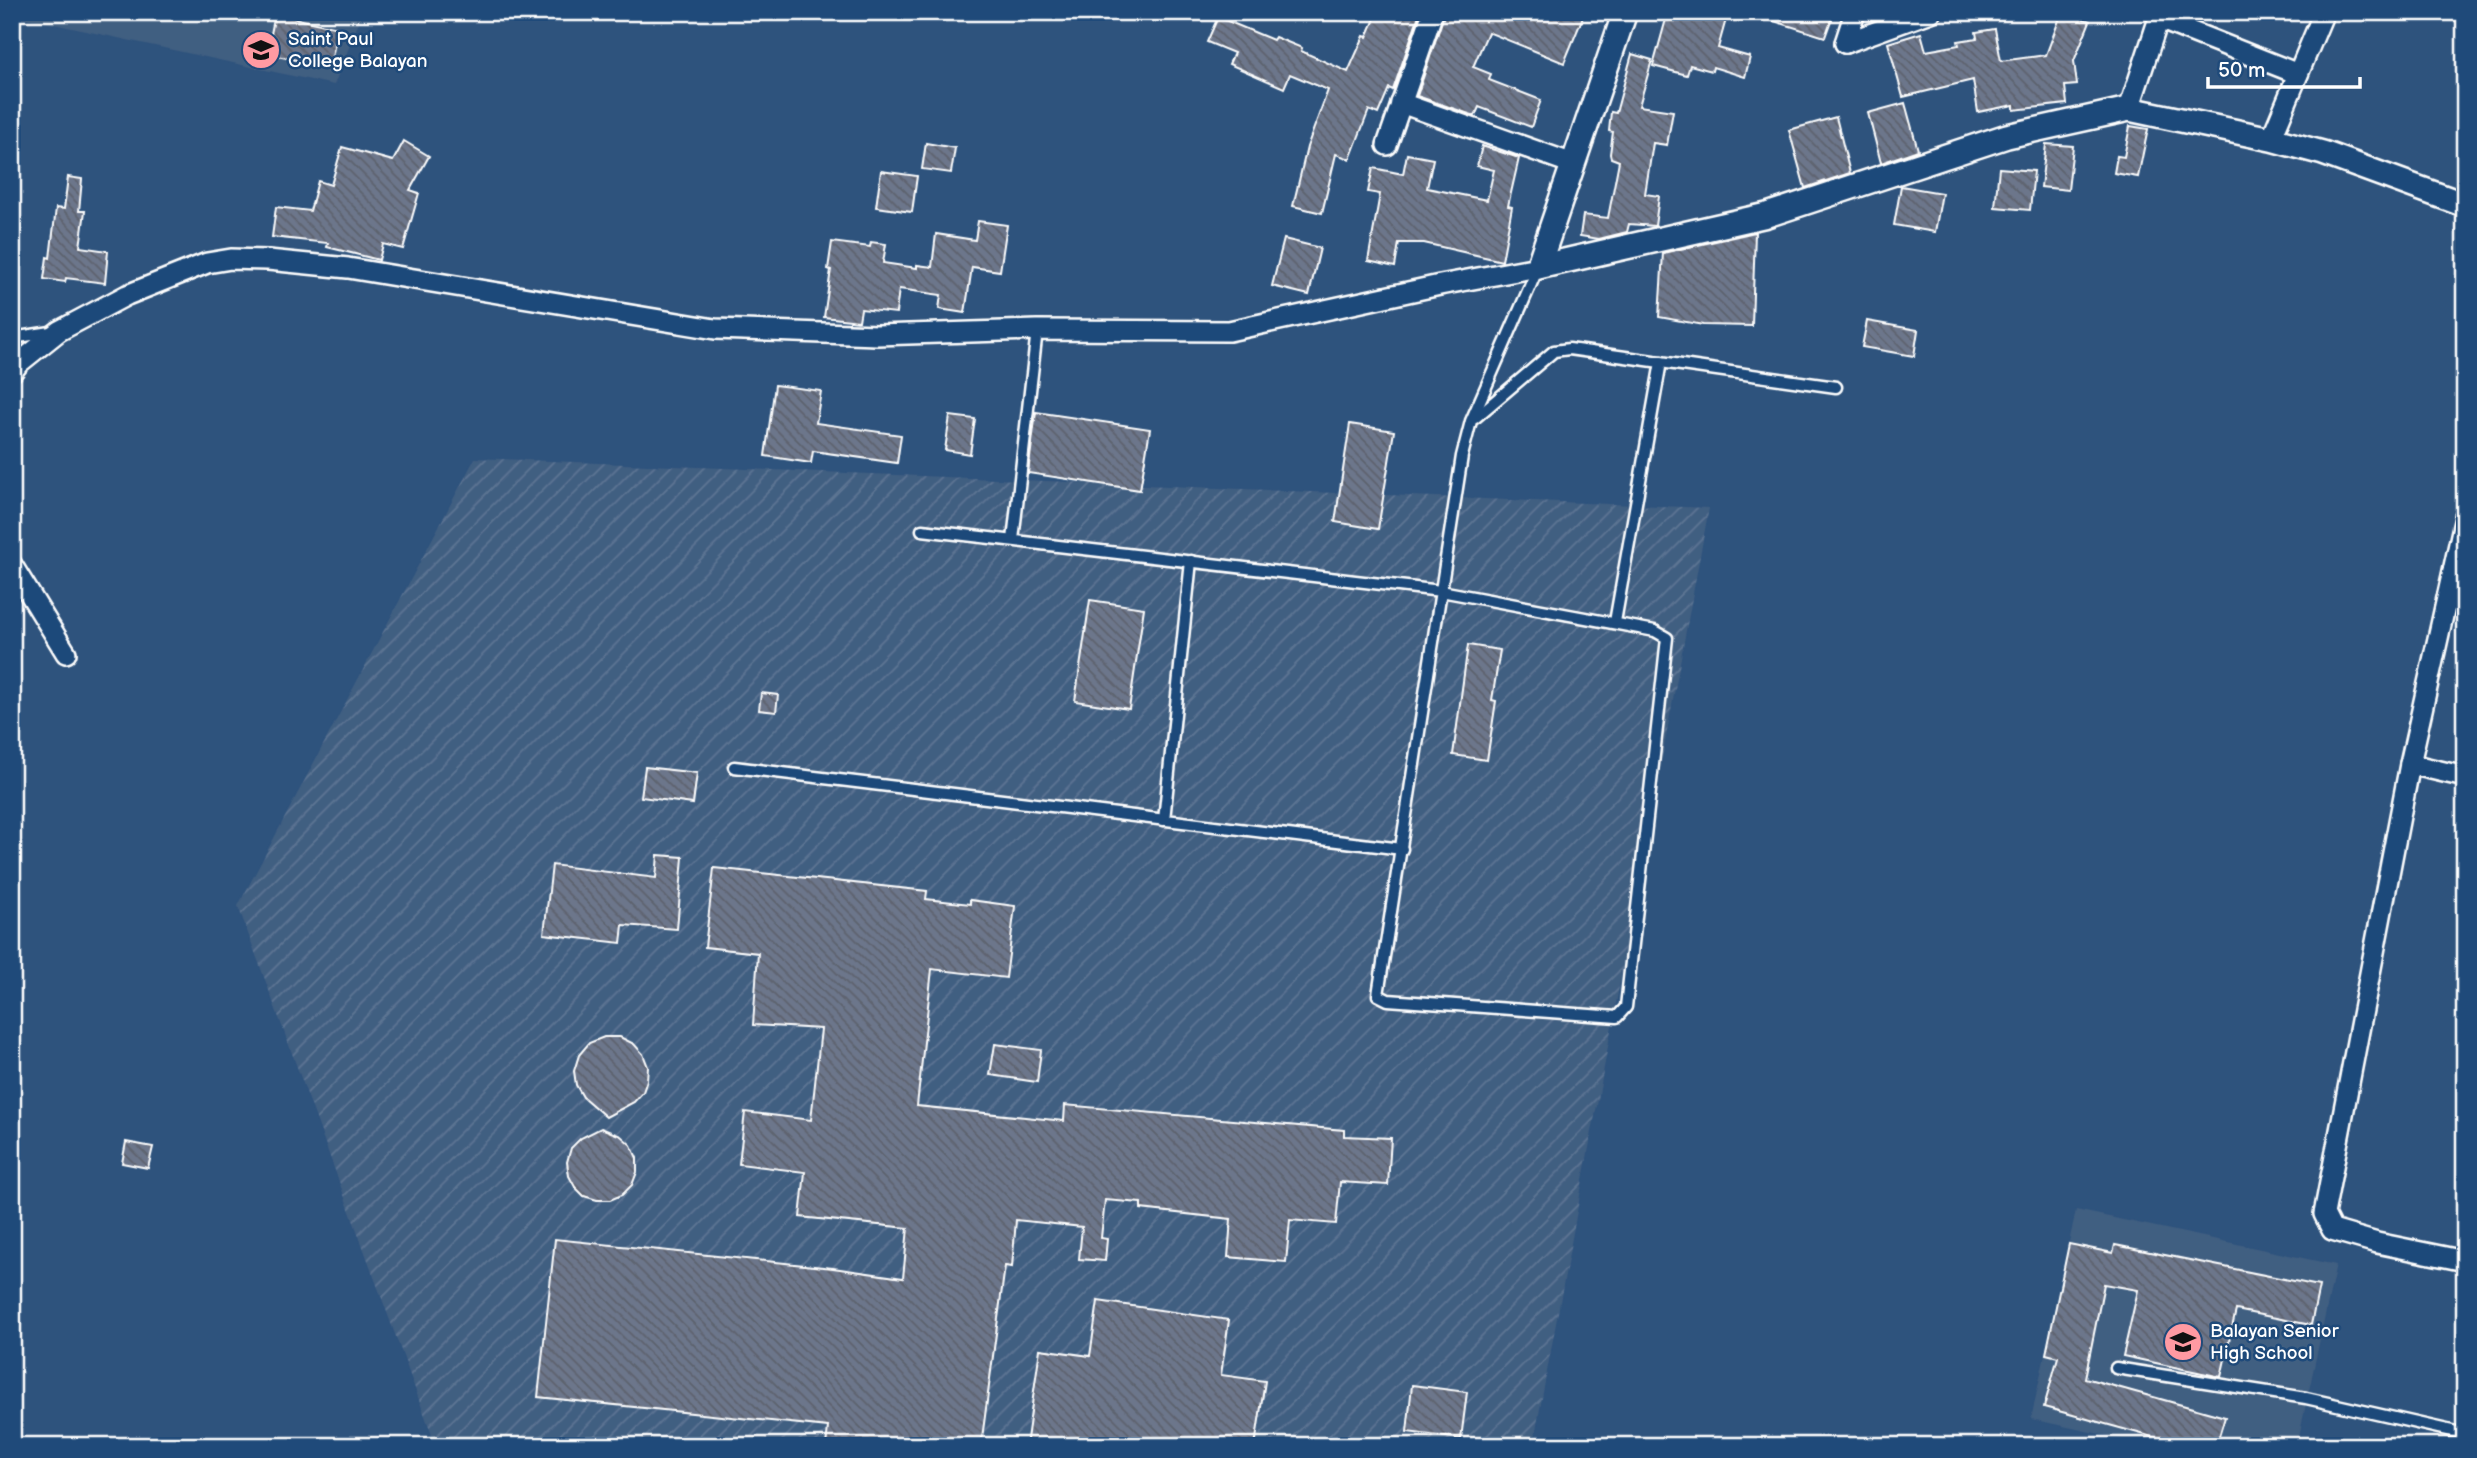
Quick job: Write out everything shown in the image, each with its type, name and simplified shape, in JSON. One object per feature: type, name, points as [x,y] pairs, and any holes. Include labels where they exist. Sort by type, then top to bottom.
[{"type":"street","points":[[1387,145],[1433,12]]},
{"type":"street","points":[[1538,267],[1625,12]]},
{"type":"street","points":[[1855,12],[1845,43],[1931,12]]},
{"type":"street","points":[[2271,139],[2324,12]]},
{"type":"street","points":[[2129,109],[2160,15],[2298,75]]},
{"type":"street","points":[[1401,103],[1573,164]]},
{"type":"street","points":[[12,372],[19,363],[59,331],[127,295],[207,263],[231,259],[348,268],[715,328],[877,335],[1037,330],[1229,331],[1440,285],[1538,267],[1767,215],[2007,135],[2129,109],[2271,139],[2323,153],[2465,205]]},
{"type":"street","points":[[2465,517],[2410,764],[2324,1214],[2332,1230],[2377,1243],[2465,1261]]},
{"type":"street","points":[[12,565],[66,653]]},
{"type":"street","points":[[2410,764],[2465,777]]},
{"type":"lane","points":[[922,530],[1441,591],[1615,622],[1656,631],[1667,638],[1626,1007],[1617,1017],[1388,1000],[1378,995],[1402,849],[1441,591],[1462,456],[1471,421],[1538,267]]},
{"type":"lane","points":[[1013,540],[1037,330]]},
{"type":"lane","points":[[12,338],[59,331]]},
{"type":"lane","points":[[1471,421],[1554,351],[1569,349],[1836,387]]},
{"type":"lane","points":[[1615,622],[1661,362]]},
{"type":"lane","points":[[1164,820],[1191,561]]},
{"type":"lane","points":[[734,767],[1402,849]]},
{"type":"lane","points":[[2116,1368],[2306,1398],[2465,1434]]},
{"type":"shaded area","name":"Saint Paul College Balayan","points":[[12,12],[363,12],[334,85],[12,15]]},
{"type":"shaded area","points":[[475,458],[1709,508],[1533,1446],[436,1446],[238,906]]},
{"type":"shaded area","name":"Balayan Senior High School","points":[[2076,1210],[2336,1265],[2297,1446],[2155,1446],[2031,1419]]},
{"type":"building","points":[[1378,12],[1420,12],[1393,90],[1389,88],[1378,114],[1369,110],[1350,159],[1336,154],[1322,213],[1293,206],[1307,147],[1328,90],[1290,74],[1284,88],[1229,64],[1234,53],[1207,42],[1218,17],[1273,40],[1275,37],[1302,48],[1301,51],[1348,72]]},
{"type":"building","points":[[1445,12],[1585,12],[1564,63],[1488,32],[1473,67],[1491,74],[1489,80],[1541,100],[1531,127],[1479,107],[1475,116],[1417,96]]},
{"type":"building","points":[[1668,12],[1728,12],[1718,48],[1750,57],[1745,77],[1713,67],[1712,71],[1690,65],[1687,75],[1653,66]]},
{"type":"building","points":[[1759,12],[1834,12],[1825,37],[1758,16]]},
{"type":"building","points":[[2062,12],[2090,21],[2074,61],[2077,85],[2065,86],[2067,104],[2014,110],[2014,105],[1978,112],[1973,80],[1903,97],[1888,43],[1921,33],[1926,51],[1959,45],[1958,41],[1977,38],[1976,32],[1995,29],[2001,61],[2046,55]]},
{"type":"building","points":[[275,14],[338,28],[330,67],[267,54]]},
{"type":"building","points":[[1632,54],[1652,60],[1639,106],[1673,111],[1667,145],[1653,143],[1645,194],[1659,196],[1655,226],[1629,224],[1627,232],[1599,239],[1580,236],[1583,215],[1608,218],[1619,161],[1611,158],[1610,154],[1613,132],[1609,131],[1611,112],[1616,113]]},
{"type":"building","points":[[1905,103],[1918,150],[1881,163],[1868,113]]},
{"type":"building","points":[[1836,117],[1850,173],[1805,188],[1789,130]]},
{"type":"building","points":[[2130,126],[2148,129],[2138,177],[2114,173],[2117,156],[2124,157]]},
{"type":"building","points":[[404,141],[429,156],[410,190],[419,193],[403,249],[383,244],[379,260],[327,247],[328,243],[272,237],[276,207],[310,211],[318,181],[331,185],[342,147],[393,161]]},
{"type":"building","points":[[926,143],[955,148],[951,173],[922,169]]},
{"type":"building","points":[[2046,144],[2073,146],[2068,190],[2041,187]]},
{"type":"building","points":[[1482,146],[1519,158],[1508,206],[1512,207],[1502,261],[1424,243],[1399,243],[1395,267],[1368,261],[1380,194],[1368,192],[1373,168],[1403,174],[1407,154],[1433,159],[1427,188],[1487,200],[1494,170],[1477,166]]},
{"type":"building","points":[[1999,168],[2034,171],[2030,210],[1995,207]]},
{"type":"building","points":[[881,171],[917,176],[912,212],[876,207]]},
{"type":"building","points":[[68,177],[82,179],[79,211],[85,211],[80,247],[108,251],[105,283],[66,278],[65,282],[44,279],[47,257],[50,258],[56,208],[64,209]]},
{"type":"building","points":[[1901,186],[1942,193],[1935,232],[1894,225]]},
{"type":"building","points":[[978,221],[1007,225],[1000,271],[972,267],[965,313],[939,309],[941,295],[899,289],[896,313],[861,309],[859,321],[824,317],[832,242],[870,247],[871,242],[886,244],[883,263],[917,268],[917,265],[932,267],[936,234],[975,240]]},
{"type":"building","points":[[1755,232],[1752,326],[1703,325],[1659,317],[1663,253]]},
{"type":"building","points":[[1284,239],[1320,248],[1309,295],[1272,286]]},
{"type":"building","points":[[1867,321],[1918,330],[1914,356],[1862,347]]},
{"type":"building","points":[[775,385],[821,391],[816,423],[901,435],[897,463],[813,451],[811,463],[765,456]]},
{"type":"building","points":[[1036,412],[1150,429],[1140,490],[1028,473]]},
{"type":"building","points":[[950,416],[975,419],[970,454],[945,450]]},
{"type":"building","points":[[1350,424],[1394,431],[1378,529],[1335,522]]},
{"type":"building","points":[[1090,600],[1144,608],[1129,709],[1075,701]]},
{"type":"building","points":[[1468,645],[1500,650],[1487,760],[1453,755]]},
{"type":"building","points":[[761,693],[778,695],[776,712],[759,710]]},
{"type":"building","points":[[645,767],[697,773],[693,804],[641,797]]},
{"type":"building","points":[[658,855],[683,857],[677,929],[623,925],[621,943],[544,934],[552,865],[656,878]]},
{"type":"building","points":[[714,868],[927,891],[926,899],[970,904],[970,900],[1015,906],[1006,978],[932,969],[917,1106],[1064,1121],[1065,1105],[1344,1130],[1344,1136],[1391,1138],[1388,1185],[1340,1182],[1336,1224],[1290,1220],[1286,1262],[1228,1257],[1231,1219],[1141,1209],[1141,1203],[1105,1200],[1101,1238],[1107,1239],[1105,1261],[1079,1259],[1082,1227],[1016,1220],[1012,1267],[1005,1266],[981,1446],[826,1446],[828,1427],[538,1397],[555,1239],[833,1268],[903,1278],[908,1228],[800,1217],[805,1172],[739,1164],[745,1112],[811,1120],[821,1029],[753,1025],[758,953],[705,947]]},
{"type":"building","points":[[604,1037],[620,1037],[634,1044],[643,1054],[648,1067],[643,1092],[634,1102],[606,1117],[583,1097],[576,1085],[574,1071],[579,1055],[589,1043]]},
{"type":"building","points":[[995,1044],[1041,1050],[1037,1082],[990,1075]]},
{"type":"building","points":[[601,1128],[621,1136],[631,1145],[637,1158],[637,1172],[632,1185],[622,1195],[610,1200],[584,1196],[569,1176],[567,1162],[571,1148],[581,1138]]},
{"type":"building","points":[[126,1142],[153,1147],[148,1168],[122,1163]]},
{"type":"building","points":[[2069,1244],[2113,1253],[2115,1245],[2319,1286],[2311,1325],[2236,1310],[2221,1377],[2123,1356],[2138,1290],[2104,1284],[2085,1378],[2225,1417],[2216,1446],[2185,1446],[2044,1407],[2058,1357],[2046,1354]]},
{"type":"building","points":[[1098,1301],[1229,1320],[1221,1375],[1265,1381],[1255,1446],[1026,1446],[1040,1349],[1090,1356]]},
{"type":"building","points":[[1412,1385],[1467,1392],[1461,1439],[1407,1432]]},
{"type":"place","name":"Saint Paul College Balayan","points":[[261,50]]},
{"type":"place","name":"Balayan Senior High School","points":[[2183,1342]]}]
